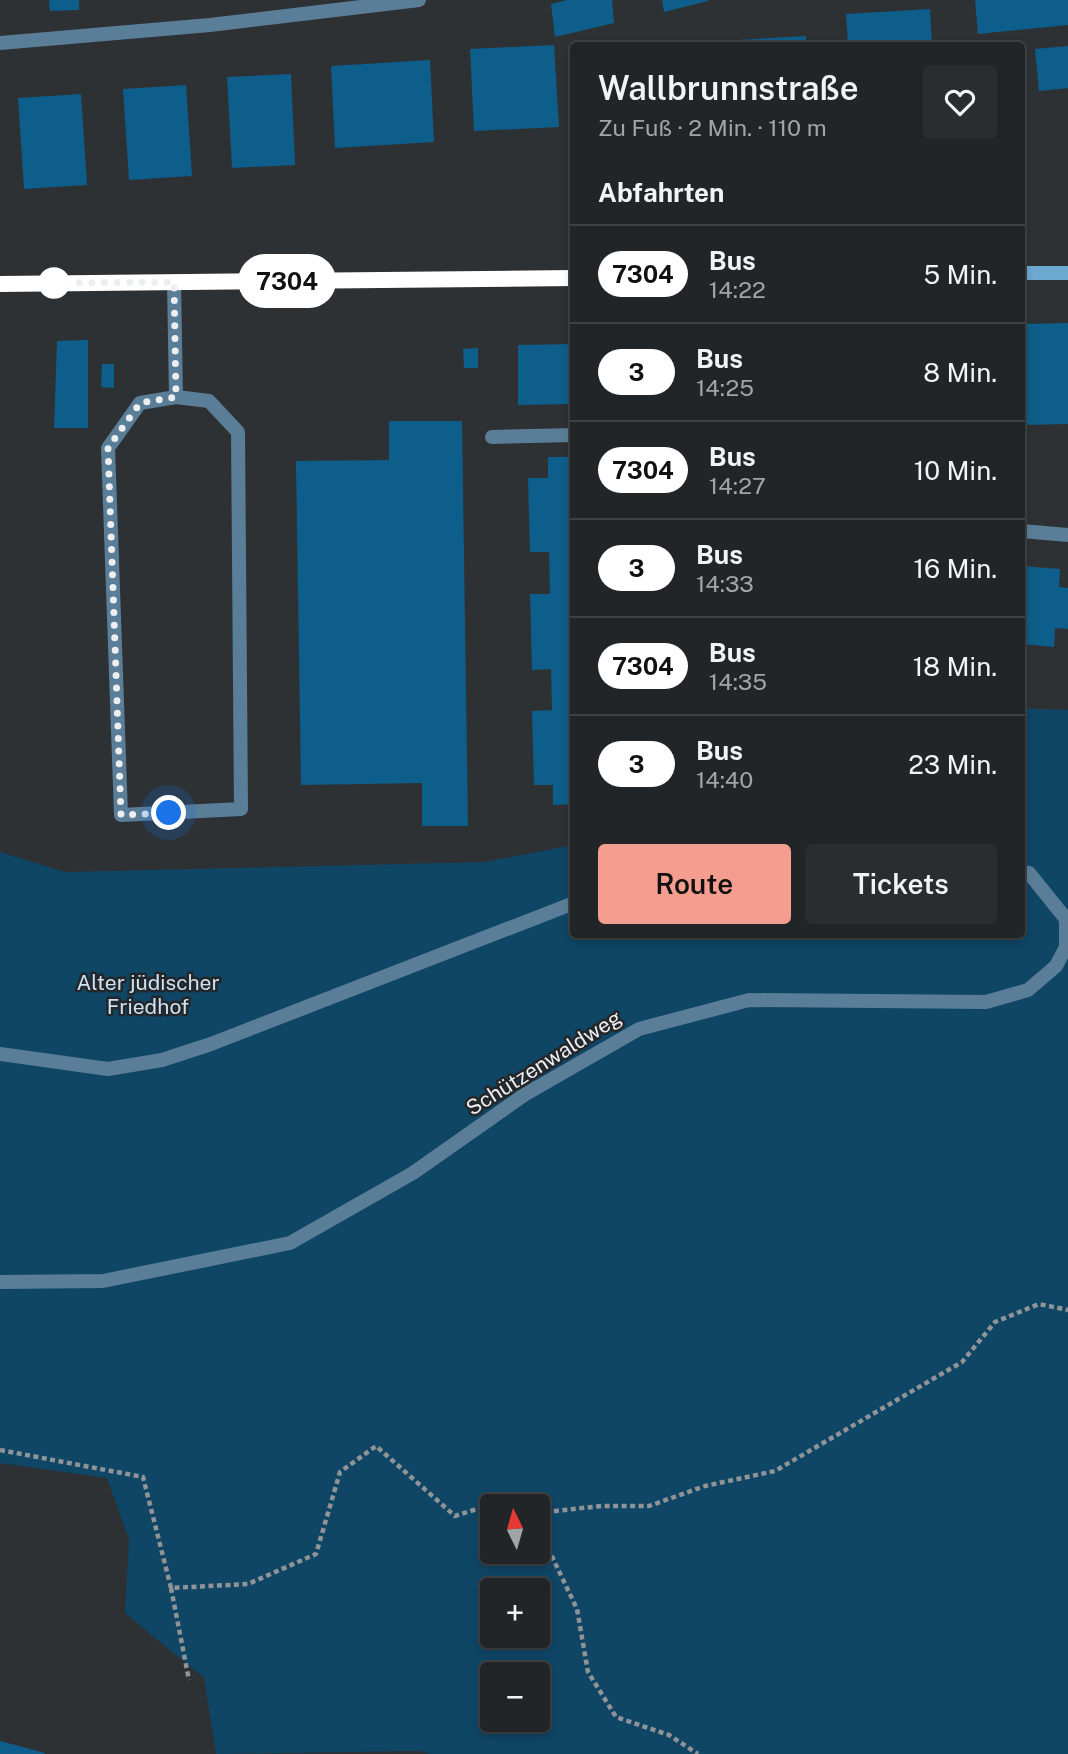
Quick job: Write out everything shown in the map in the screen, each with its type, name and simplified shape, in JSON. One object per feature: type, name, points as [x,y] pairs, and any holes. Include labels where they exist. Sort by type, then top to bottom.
[{"type":"main road","points":[[1025,273],[1068,272]]},
{"type":"main road","points":[[0,284],[570,278]]},
{"type":"street","points":[[0,43],[211,25],[419,0]]},
{"type":"street","points":[[174,282],[176,397]]},
{"type":"street","points":[[176,397],[209,401],[238,432],[241,809],[121,815],[108,448],[140,403],[176,397]]},
{"type":"street","points":[[492,437],[570,435]]},
{"type":"street","points":[[1025,531],[1068,536]]},
{"type":"street","name":"Schützenwaldweg","points":[[0,1282],[103,1281],[290,1243],[413,1173],[524,1095],[639,1029],[749,1000],[986,1002],[1028,990],[1056,967],[1066,947],[1066,919],[1025,872]]},
{"type":"street","points":[[0,1054],[108,1069],[162,1059],[211,1044],[570,905]]},
{"type":"path","points":[[550,1512],[601,1506],[649,1506],[705,1486],[775,1471],[962,1362],[995,1322],[1039,1304],[1068,1310]]},
{"type":"path","points":[[171,1588],[248,1584],[316,1554],[340,1472],[376,1446],[455,1516],[480,1508]]},
{"type":"path","points":[[0,1450],[143,1477],[171,1588],[189,1680]]},
{"type":"path","points":[[550,1552],[577,1609],[588,1672],[616,1717],[668,1735],[698,1754]]},
{"type":"green space","name":"Alter jüdischer Friedhof","points":[[1025,708],[1068,710],[1068,1754],[431,1754],[419,1751],[216,1754],[204,1678],[125,1613],[129,1539],[107,1478],[0,1463],[0,852],[65,872],[484,862],[570,846],[570,938],[1025,938]]},
{"type":"building","points":[[49,0],[79,0],[79,10],[50,11]]},
{"type":"building","points":[[567,0],[612,0],[614,23],[555,37],[551,4]]},
{"type":"building","points":[[662,0],[708,0],[708,1],[664,12]]},
{"type":"building","points":[[975,0],[1068,0],[1068,25],[978,34]]},
{"type":"building","points":[[930,9],[932,42],[848,42],[846,14]]},
{"type":"building","points":[[806,36],[806,42],[722,41]]},
{"type":"building","points":[[554,45],[559,127],[474,131],[470,49]]},
{"type":"building","points":[[1068,46],[1068,88],[1039,91],[1035,49]]},
{"type":"building","points":[[430,60],[434,142],[335,148],[331,66]]},
{"type":"building","points":[[291,74],[295,165],[232,168],[227,77]]},
{"type":"building","points":[[186,85],[192,176],[129,180],[123,89]]},
{"type":"building","points":[[81,94],[87,185],[24,189],[18,98]]},
{"type":"building","points":[[1068,323],[1068,424],[1025,425],[1025,324]]},
{"type":"building","points":[[88,340],[88,428],[54,428],[57,341]]},
{"type":"building","points":[[570,344],[570,404],[518,405],[518,345]]},
{"type":"building","points":[[478,348],[478,368],[464,368],[463,349]]},
{"type":"building","points":[[102,364],[114,364],[114,388],[101,387]]},
{"type":"building","points":[[389,421],[462,421],[468,826],[422,826],[422,783],[301,785],[296,461],[389,460]]},
{"type":"building","points":[[548,457],[570,457],[570,804],[553,805],[553,785],[534,785],[532,711],[552,710],[551,669],[532,670],[530,594],[550,594],[549,552],[530,552],[528,478],[548,478]]},
{"type":"building","points":[[1025,566],[1060,569],[1059,587],[1068,588],[1068,629],[1055,628],[1054,647],[1025,644]]},
{"type":"building","points":[[0,1741],[45,1753],[45,1754],[0,1754]]},
{"type":"bus line","name":"7304","points":[[0,284],[570,278]]},
{"type":"route","points":[[54,283],[174,282],[176,397],[140,403],[108,448],[121,815],[169,813]]}]
